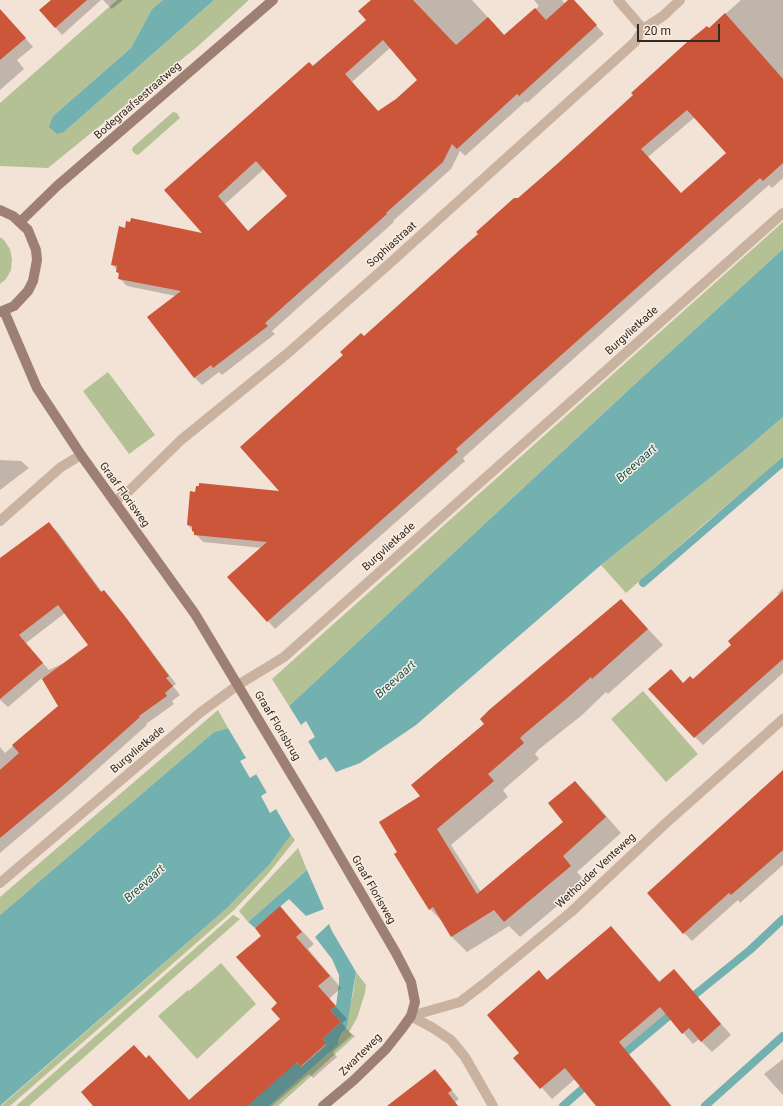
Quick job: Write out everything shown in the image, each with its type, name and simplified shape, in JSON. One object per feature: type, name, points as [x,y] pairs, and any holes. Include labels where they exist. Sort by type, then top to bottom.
[{"type":"main road","name":"Bodegraafsestraatweg","points":[[20,222],[57,186],[273,0]]},
{"type":"main road","points":[[0,210],[13,216],[28,230],[36,250],[37,260],[33,282],[28,291],[18,303],[2,312]]},
{"type":"main road","name":"Graaf Florisweg","points":[[2,312],[37,388],[81,455],[195,614],[238,685]]},
{"type":"main road","name":"Graaf Florisbrug","points":[[238,685],[296,780]]},
{"type":"main road","name":"Graaf Florisweg","points":[[296,780],[396,953],[411,982],[415,1002],[411,1016]]},
{"type":"main road","name":"Zwarteweg","points":[[323,1106],[354,1080],[386,1049],[411,1016]]},
{"type":"street","points":[[618,0],[643,29]]},
{"type":"street","name":"Sophiastraat","points":[[114,502],[130,490],[181,440],[288,353],[389,264],[635,42],[643,29],[663,16],[680,0]]},
{"type":"street","name":"Burgvlietkade","points":[[0,883],[201,712],[238,685],[284,657],[783,213]]},
{"type":"street","points":[[0,521],[61,467],[81,455]]},
{"type":"street","name":"Wethouder Venteweg","points":[[411,1016],[460,1002],[485,983],[571,912],[672,818],[783,719]]},
{"type":"street","points":[[411,1016],[451,1040],[465,1057],[493,1106]]},
{"type":"green space","points":[[117,0],[163,0],[152,9],[131,48],[53,116],[64,132],[214,0],[249,0],[197,47],[48,168],[0,166],[0,103]]},
{"type":"green space","points":[[173,112],[177,113],[180,118],[138,155],[134,153],[132,150],[133,147]]},
{"type":"green space","points":[[783,222],[783,249],[635,384],[289,706],[272,679]]},
{"type":"green space","points":[[0,237],[10,249],[12,259],[11,270],[6,279],[0,284]]},
{"type":"green space","points":[[108,372],[155,435],[129,454],[83,391]]},
{"type":"green space","points":[[783,417],[783,458],[703,525],[626,593],[601,565],[740,454]]},
{"type":"green space","points":[[643,691],[698,754],[666,782],[611,719]]},
{"type":"green space","points":[[218,710],[228,728],[214,732],[0,915],[0,897]]},
{"type":"green space","points":[[291,835],[295,840],[267,875],[234,910],[10,1106],[1,1106],[226,909],[270,864]]},
{"type":"green space","points":[[298,848],[307,870],[248,922],[239,911]]},
{"type":"green space","points":[[233,915],[240,919],[29,1106],[16,1106]]},
{"type":"green space","points":[[221,963],[256,1004],[197,1059],[158,1016]]},
{"type":"green space","points":[[356,972],[366,985],[357,1018],[349,1032],[355,1036],[278,1106],[269,1106],[338,1045],[339,1038],[343,1033],[353,994]]},
{"type":"water","points":[[163,0],[214,0],[64,132],[57,134],[49,127],[53,116],[131,48],[152,9]]},
{"type":"water","name":"Breevaart","points":[[783,249],[783,417],[740,454],[601,565],[416,725],[360,763],[336,772],[326,757],[261,796],[270,813],[276,809],[291,835],[270,864],[226,909],[0,1106],[0,915],[214,732],[228,728],[246,758],[240,761],[250,778],[315,737],[306,721],[301,725],[289,706],[635,384]]},
{"type":"water","points":[[307,870],[324,909],[306,916],[289,899],[255,928],[248,922]]},
{"type":"water","points":[[329,924],[356,972],[347,1026],[339,1038],[338,1045],[269,1106],[246,1106],[296,1062],[301,1067],[326,1045],[322,1039],[341,1022],[330,1010],[336,1006],[339,975],[332,959],[315,937]]},
{"type":"pier","points":[[308,741],[320,761],[267,793],[256,774]]},
{"type":"building","points":[[51,0],[87,0],[55,28],[39,10]]},
{"type":"building","points":[[371,0],[413,0],[456,45],[488,17],[504,35],[535,8],[546,20],[568,0],[574,0],[597,25],[519,96],[517,94],[457,149],[452,144],[443,162],[265,323],[268,326],[213,368],[211,365],[194,378],[147,317],[181,291],[118,279],[119,273],[116,272],[117,266],[111,265],[119,226],[125,228],[126,221],[130,222],[131,218],[202,233],[164,190],[309,62],[313,66],[366,20],[358,11]],"holes":[[[383,40],[417,80],[396,99],[378,111],[345,74]],[[256,161],[287,196],[248,231],[218,196]]]},
{"type":"building","points":[[0,9],[26,38],[0,60]]},
{"type":"building","points":[[725,13],[783,79],[783,163],[763,181],[760,178],[456,449],[458,452],[267,622],[227,577],[267,542],[194,535],[192,526],[187,525],[190,491],[195,492],[196,486],[199,486],[199,483],[279,491],[240,447],[343,355],[340,352],[361,333],[364,336],[478,234],[476,232],[514,198],[518,198],[556,165],[633,95],[631,93],[686,43],[707,26],[709,28]],"holes":[[[687,110],[726,153],[681,193],[641,149]]]},
{"type":"building","points":[[49,522],[101,592],[104,590],[124,615],[169,676],[166,678],[173,686],[165,693],[167,696],[139,716],[140,717],[66,783],[0,838],[0,770],[19,753],[12,745],[58,706],[42,679],[88,645],[58,605],[19,635],[43,663],[0,699],[0,558]]},
{"type":"building","points":[[783,591],[783,659],[694,738],[648,689],[671,669],[683,683],[690,676],[693,679],[731,645],[728,641]]},
{"type":"building","points":[[621,599],[648,629],[592,679],[591,677],[523,735],[520,738],[524,743],[488,774],[494,781],[437,829],[477,894],[563,822],[548,803],[575,781],[606,817],[563,856],[571,866],[504,922],[494,910],[451,937],[433,907],[429,910],[394,854],[397,852],[379,822],[420,796],[411,785],[484,724],[480,719],[489,710]]},
{"type":"building","points":[[783,770],[783,850],[731,895],[729,893],[683,934],[647,893]]},
{"type":"building","points":[[280,906],[302,932],[296,937],[330,976],[318,986],[336,1006],[330,1010],[341,1022],[322,1039],[326,1044],[300,1067],[297,1062],[247,1106],[93,1106],[81,1092],[134,1045],[146,1058],[149,1055],[189,1100],[280,1019],[271,1009],[277,1003],[236,957],[261,936],[255,928]]},
{"type":"building","points":[[611,926],[659,982],[674,969],[721,1024],[701,1042],[689,1028],[682,1034],[660,1007],[619,1042],[671,1106],[596,1106],[565,1068],[540,1089],[513,1058],[519,1053],[487,1015],[539,970],[547,980]]},
{"type":"building","points":[[435,1069],[452,1090],[448,1093],[458,1106],[387,1106]]},
{"type":"waterway","points":[[643,583],[783,462]]},
{"type":"waterway","points":[[687,1001],[750,950],[783,919]]},
{"type":"waterway","points":[[620,1057],[675,1011]]},
{"type":"waterway","points":[[705,1106],[783,1036]]},
{"type":"waterway","points":[[563,1106],[589,1083]]}]
